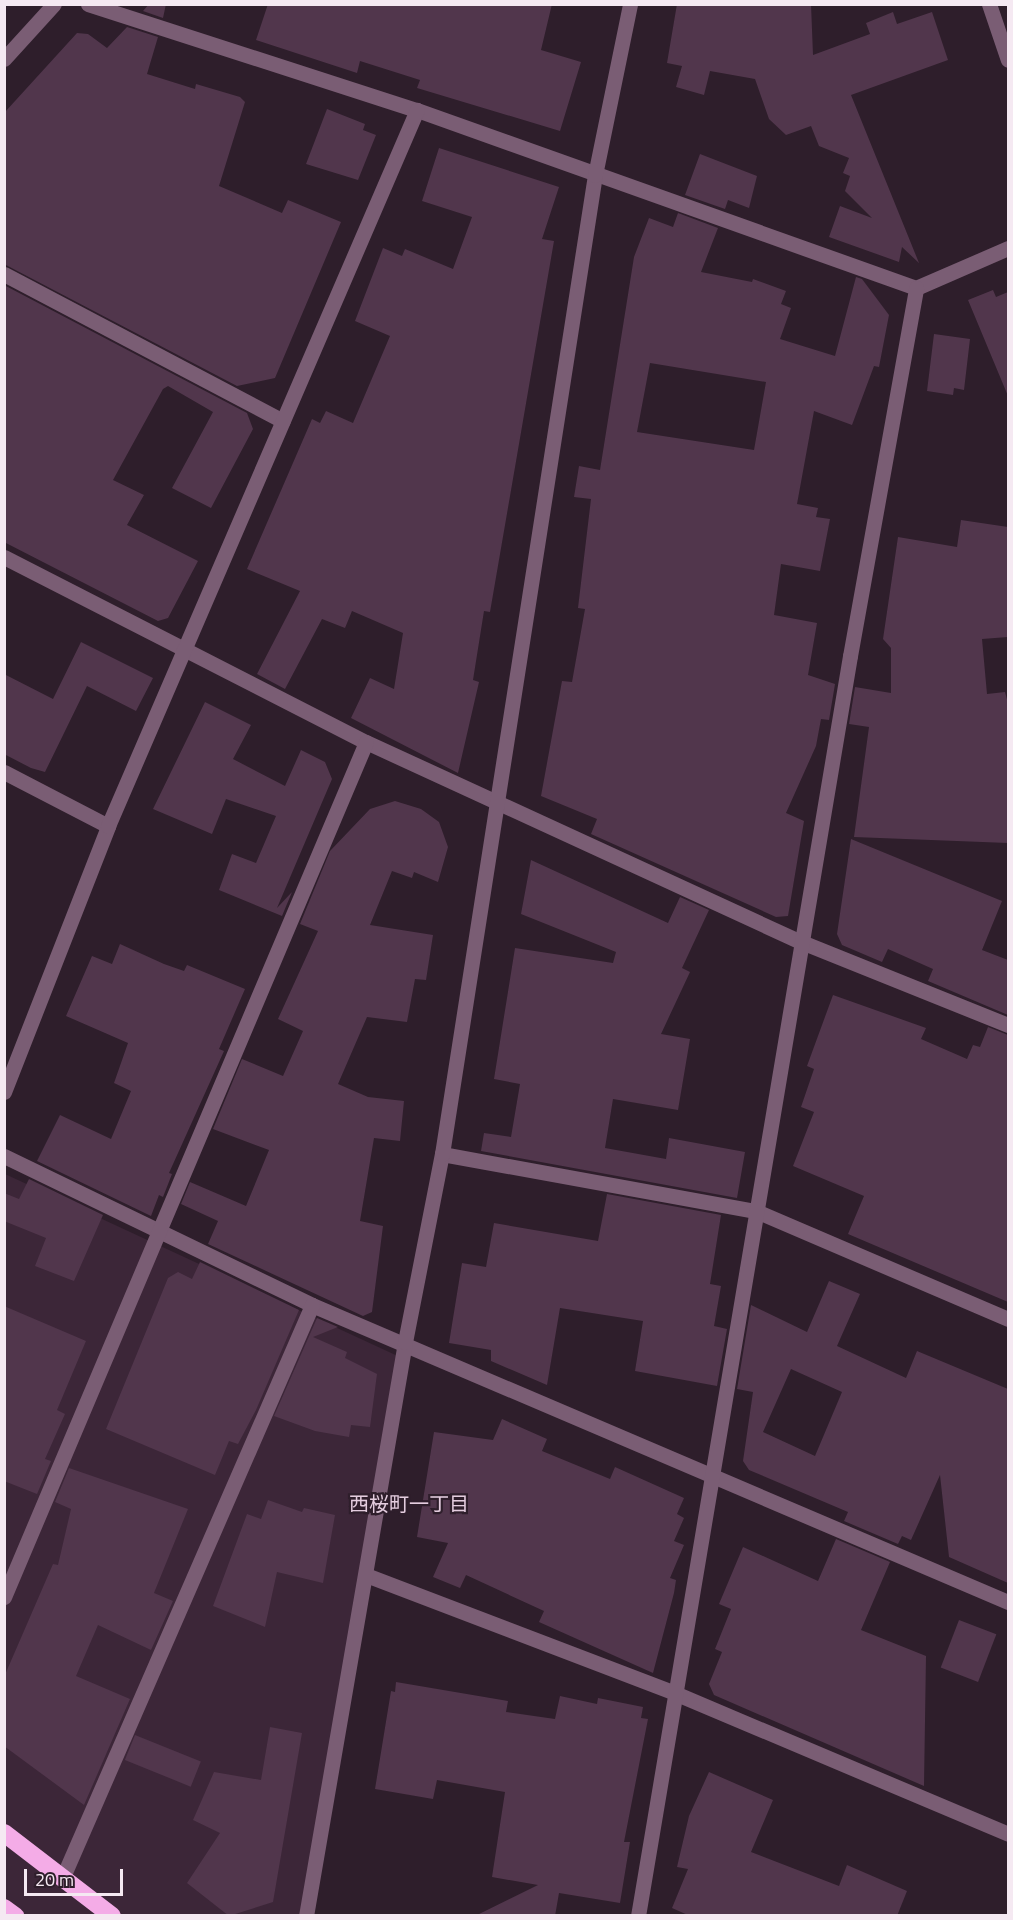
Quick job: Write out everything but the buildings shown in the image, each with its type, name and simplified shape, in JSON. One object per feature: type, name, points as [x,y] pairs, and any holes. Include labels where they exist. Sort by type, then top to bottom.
[{"type":"highway","points":[[4,1833],[112,1916]]},
{"type":"highway","points":[[4,1908],[15,1916]]},
{"type":"street","points":[[4,59],[54,4]]},
{"type":"street","points":[[88,4],[417,110],[916,288],[1008,248]]},
{"type":"street","points":[[306,1916],[405,1342],[442,1154],[595,175],[630,4]]},
{"type":"street","points":[[989,4],[1008,60]]},
{"type":"street","points":[[4,1092],[108,826],[417,110]]},
{"type":"street","points":[[4,274],[283,422]]},
{"type":"street","points":[[638,1916],[677,1694],[756,1211],[804,943],[850,656],[916,288]]},
{"type":"street","points":[[4,557],[184,652],[366,742],[498,800],[804,943],[1008,1025]]},
{"type":"street","points":[[4,1597],[162,1229],[366,742]]},
{"type":"street","points":[[4,772],[108,826]]},
{"type":"street","points":[[442,1154],[756,1211],[1008,1319]]},
{"type":"street","points":[[4,1156],[162,1229],[312,1305],[405,1342],[1008,1602]]},
{"type":"street","points":[[62,1879],[312,1305]]},
{"type":"street","points":[[366,1575],[677,1694],[1008,1834]]},
{"type":"shaded area","points":[[5,1174],[402,1358],[314,1915],[5,1916]]},
{"type":"district","name":"西桜町一丁目","points":[[409,1503]]}]
